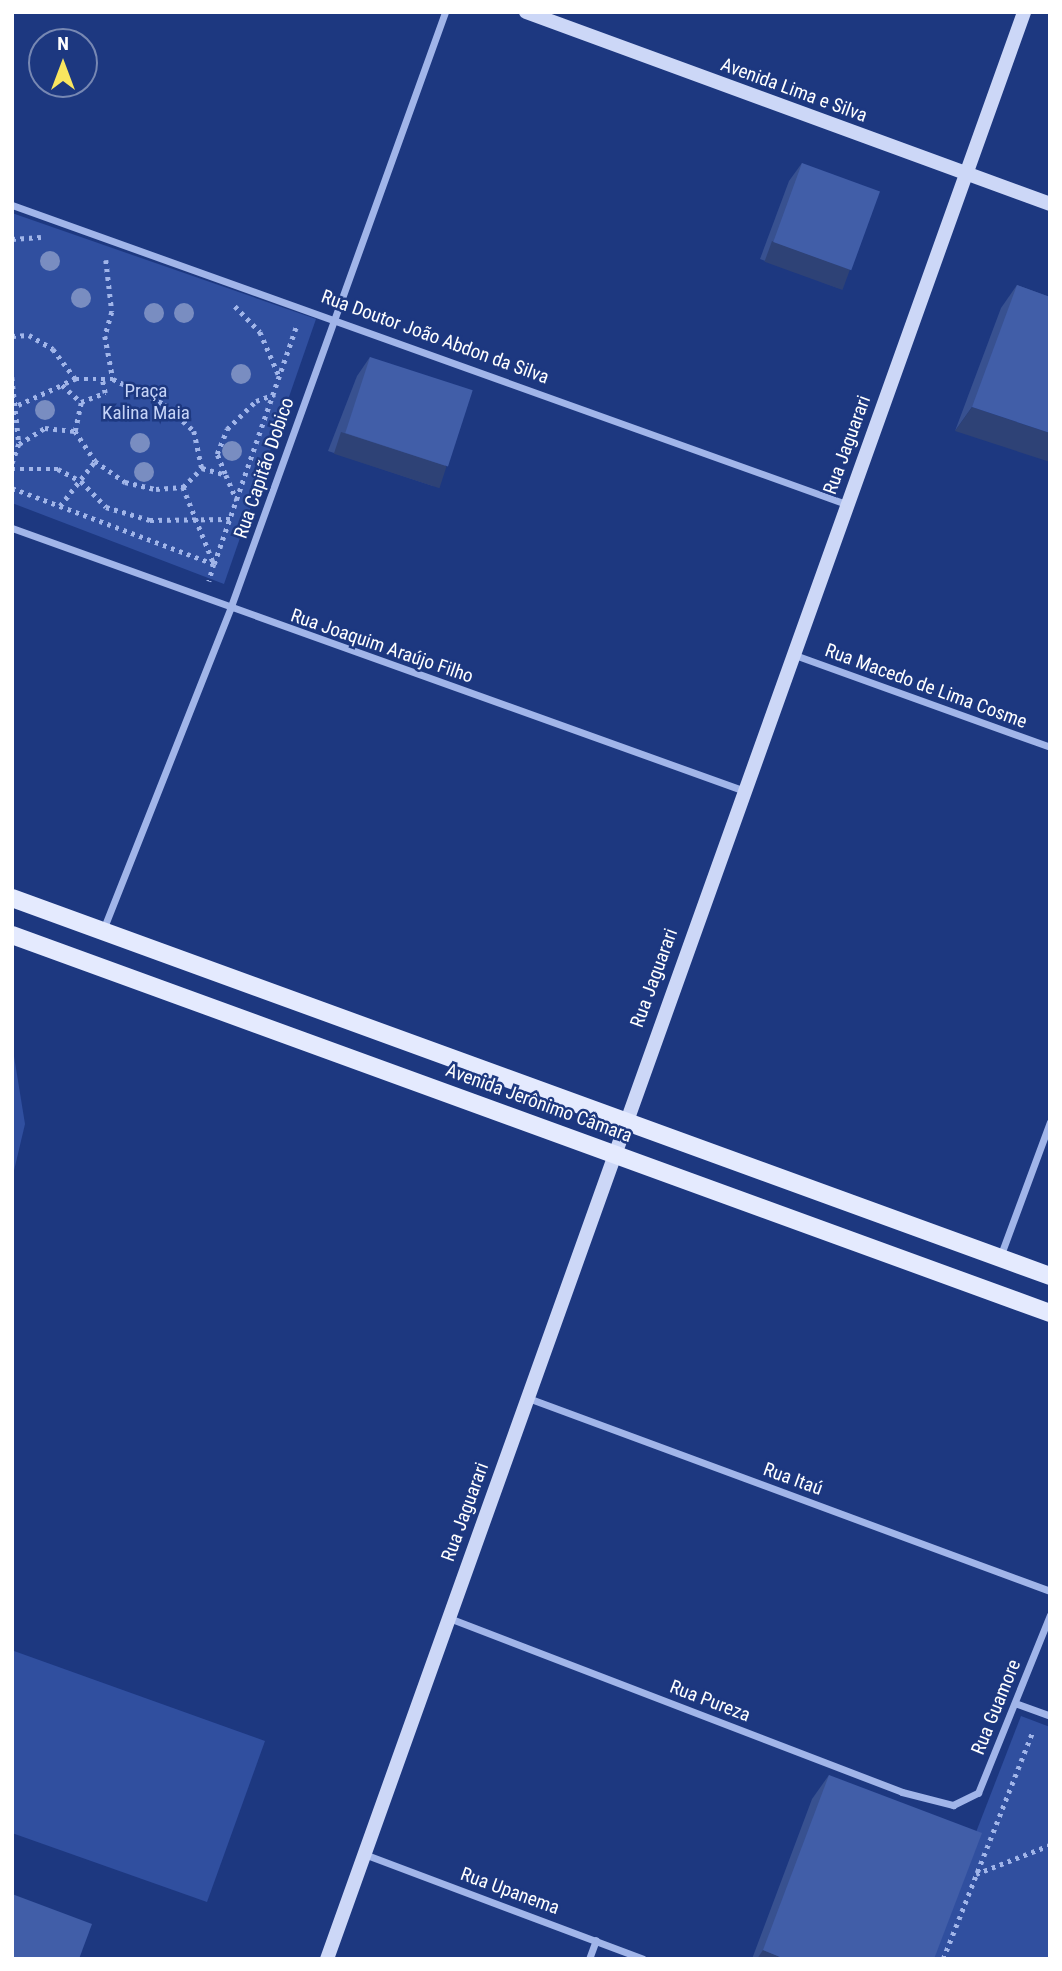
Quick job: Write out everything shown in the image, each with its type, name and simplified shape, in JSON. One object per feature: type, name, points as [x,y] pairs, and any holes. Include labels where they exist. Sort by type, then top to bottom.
[{"type":"main road","name":"Avenida Lima e Silva","points":[[526,12],[1050,204]]},
{"type":"main road","name":"Rua Jaguarari","points":[[327,1959],[623,1120],[1024,12]]},
{"type":"main road","name":"Avenida Jerônimo Câmara","points":[[12,898],[1050,1276]]},
{"type":"main road","name":"Avenida Jerônimo Câmara","points":[[12,935],[1050,1313]]},
{"type":"street","name":"Rua Capitão Dobico","points":[[102,930],[230,610],[445,12]]},
{"type":"street","name":"Rua Doutor João Abdon da Silva","points":[[12,205],[334,316],[846,504]]},
{"type":"street","name":"Rua Joaquim Araújo Filho","points":[[12,528],[230,610],[742,790]]},
{"type":"street","name":"Rua Macedo de Lima Cosme","points":[[792,654],[1050,747]]},
{"type":"street","points":[[999,1257],[1050,1122]]},
{"type":"street","name":"Rua Itaú","points":[[526,1397],[1050,1591]]},
{"type":"street","name":"Rua Guamore","points":[[962,1804],[978,1793],[1050,1615]]},
{"type":"street","name":"Rua Pureza","points":[[448,1618],[902,1792],[962,1804]]},
{"type":"street","points":[[1015,1703],[1050,1716]]},
{"type":"street","name":"Rua Upanema","points":[[364,1854],[643,1959]]},
{"type":"street","points":[[589,1959],[596,1940]]},
{"type":"path","points":[[12,239],[41,237]]},
{"type":"path","points":[[106,260],[112,312],[105,336],[113,379]]},
{"type":"path","points":[[234,306],[260,332],[280,379]]},
{"type":"path","points":[[214,565],[298,328]]},
{"type":"path","points":[[12,336],[29,335],[53,349],[76,379]]},
{"type":"path","points":[[12,377],[18,405],[19,444],[12,467],[58,469],[80,481],[106,507],[150,520],[230,519]]},
{"type":"path","points":[[18,405],[76,379],[113,379],[163,404],[194,431],[202,468]]},
{"type":"path","points":[[81,402],[105,393],[102,379]]},
{"type":"path","points":[[62,385],[81,402]]},
{"type":"path","points":[[237,501],[217,454],[227,429],[256,401],[275,394]]},
{"type":"path","points":[[81,402],[75,431],[95,461],[125,482],[183,487],[202,468]]},
{"type":"path","points":[[19,444],[45,428],[75,431]]},
{"type":"path","points":[[60,506],[95,461]]},
{"type":"path","points":[[202,468],[226,475]]},
{"type":"path","points":[[183,487],[214,565]]},
{"type":"path","points":[[12,488],[214,565]]},
{"type":"path","points":[[943,1959],[1031,1730]]},
{"type":"path","points":[[976,1874],[1050,1845]]},
{"type":"green space","name":"Praça Kalina Maia","points":[[12,213],[316,319],[224,584],[12,503]]},
{"type":"green space","points":[[12,1044],[25,1124],[12,1179]]},
{"type":"green space","points":[[14,1651],[265,1741],[207,1902],[12,1833]]},
{"type":"green space","points":[[1021,1716],[1050,1727],[1050,1959],[927,1959]]},
{"type":"building","points":[[802,163],[880,191],[851,270],[773,242]]},
{"type":"building","points":[[1017,285],[1050,297],[1050,433],[972,407]]},
{"type":"building","points":[[370,357],[473,390],[448,466],[345,433]]},
{"type":"building","points":[[829,1775],[982,1833],[934,1959],[785,1959],[763,1950]]},
{"type":"building","points":[[12,1894],[92,1924],[79,1959],[12,1959]]}]
